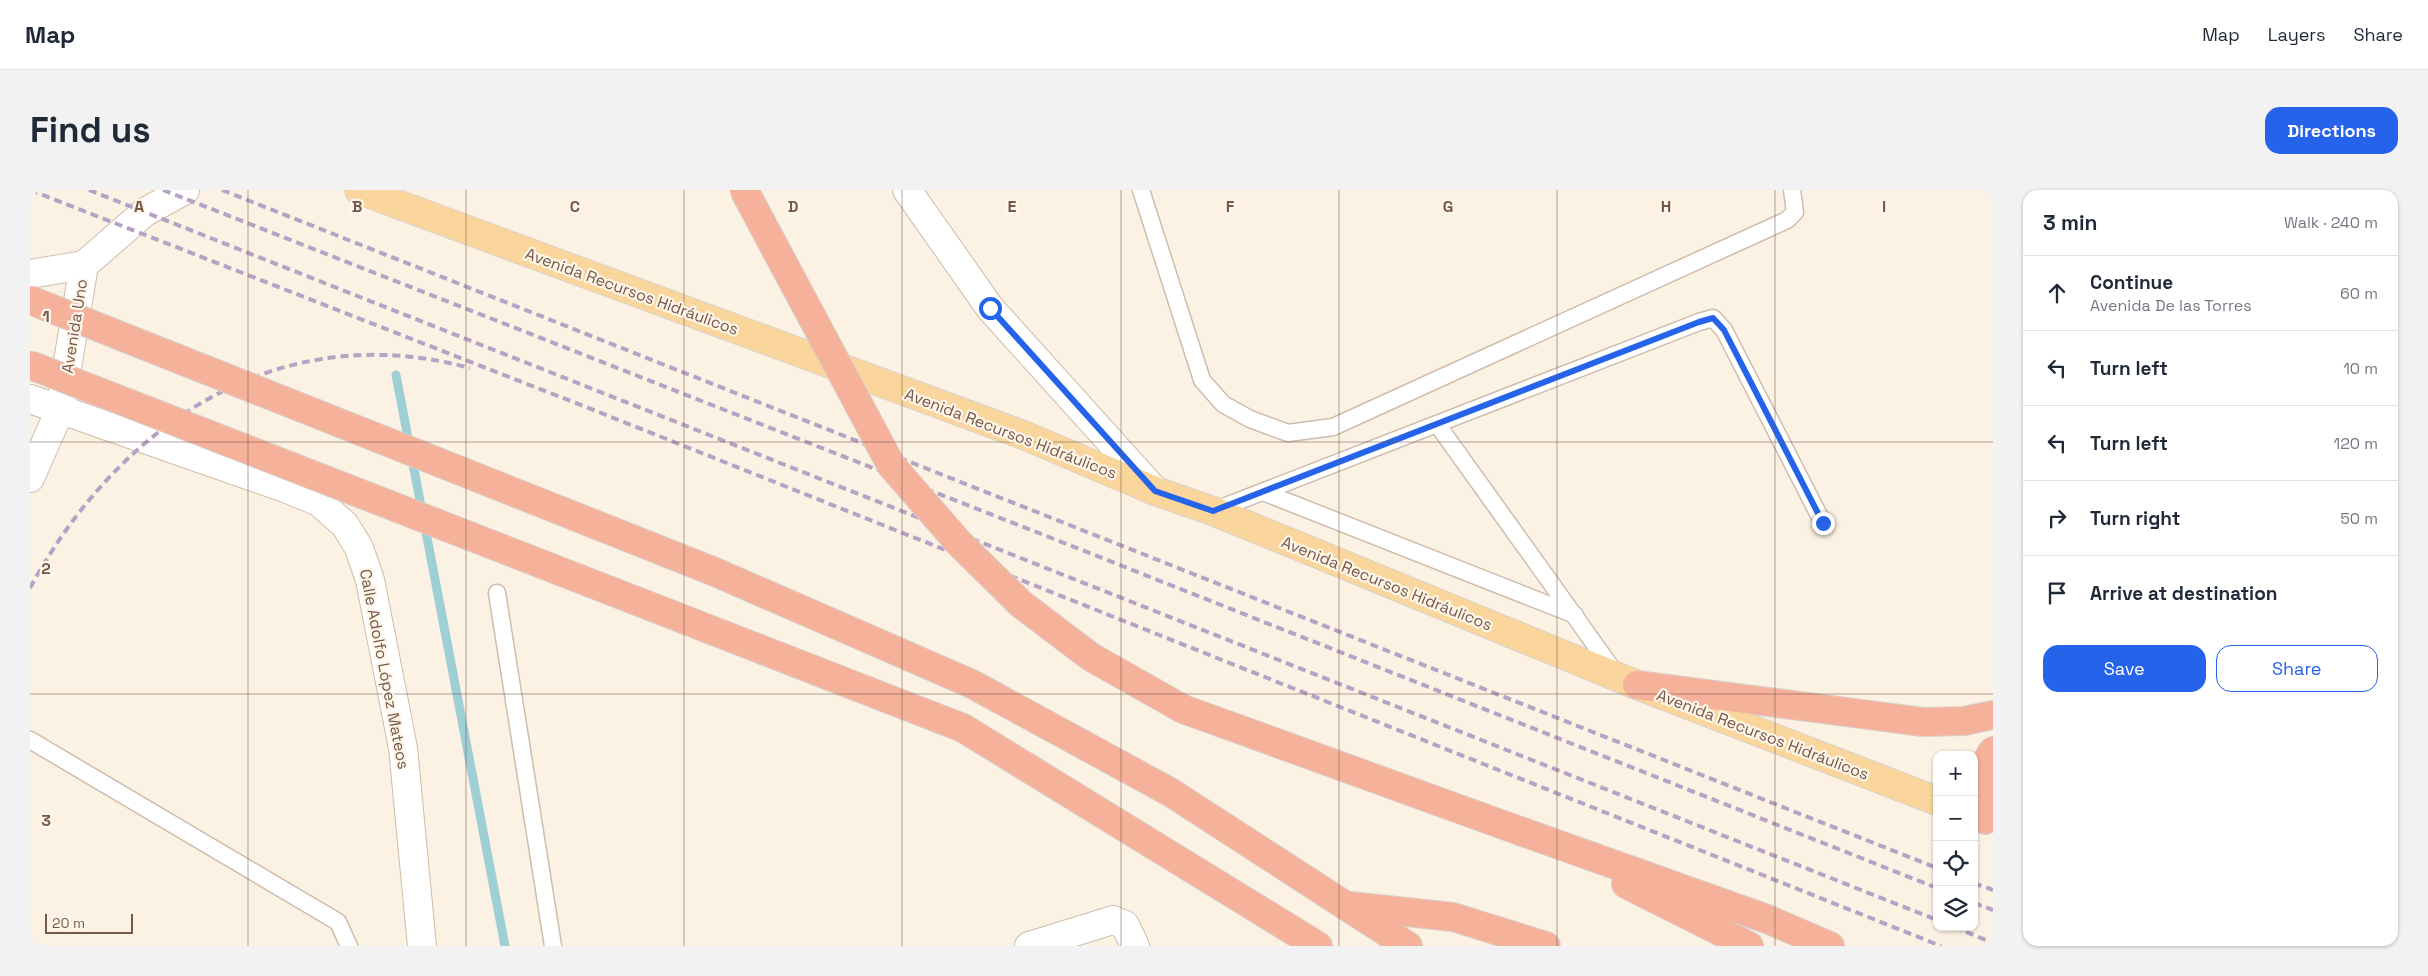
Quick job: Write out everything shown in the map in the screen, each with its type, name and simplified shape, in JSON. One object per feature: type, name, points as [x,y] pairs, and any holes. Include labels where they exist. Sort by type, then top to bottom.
[{"type":"highway","points":[[744,190],[890,465],[959,543],[1021,604],[1091,656],[1183,709],[1768,919],[1830,946]]},
{"type":"highway","points":[[30,300],[714,572],[972,684],[1170,792],[1408,946]]},
{"type":"highway","points":[[30,364],[963,728],[1318,946]]},
{"type":"highway","points":[[1628,681],[1923,722],[1964,721],[1993,715]]},
{"type":"highway","points":[[1984,820],[1980,788],[1988,758],[1993,751]]},
{"type":"highway","points":[[1520,831],[1749,946]]},
{"type":"highway","points":[[1344,905],[1453,917],[1546,946]]},
{"type":"main road","name":"Avenida Uno","points":[[30,478],[60,410],[84,265],[145,212],[185,190]]},
{"type":"main road","points":[[907,190],[990,308],[1155,491]]},
{"type":"main road","name":"Avenida Recursos Hidráulicos","points":[[373,191],[1026,436],[1155,491],[1213,511],[1628,681],[1933,799]]},
{"type":"main road","points":[[30,274],[84,265]]},
{"type":"main road","name":"Calle Adolfo López Mateos","points":[[30,399],[285,488],[319,502],[345,525],[359,548],[370,580],[403,748],[422,946]]},
{"type":"main road","points":[[1029,946],[1112,920],[1130,936]]},
{"type":"lane","points":[[1141,190],[1202,380],[1223,404],[1250,419],[1288,433],[1334,427],[1787,220],[1795,212],[1792,190]]},
{"type":"lane","points":[[1213,511],[1713,318],[1724,330],[1823,523]]},
{"type":"lane","points":[[1437,424],[1575,615],[1628,681]]},
{"type":"lane","points":[[1263,492],[1575,615]]},
{"type":"lane","points":[[498,593],[553,946]]},
{"type":"lane","points":[[30,740],[338,922],[349,946]]},
{"type":"waterway","points":[[396,375],[505,946]]},
{"type":"railway","points":[[30,190],[586,407],[1941,946]]},
{"type":"railway","points":[[89,190],[1933,918]]},
{"type":"railway","points":[[163,190],[1933,886]]},
{"type":"railway","points":[[222,190],[1933,866]]},
{"type":"railway","points":[[30,588],[67,529],[109,477],[158,433],[212,397],[270,372],[333,357],[400,356],[470,368]]},
{"type":"railway","points":[[1978,884],[1993,890]]},
{"type":"railway","points":[[1978,904],[1993,910]]},
{"type":"railway","points":[[1964,931],[1993,943]]},
{"type":"route","points":[[990,308],[1155,491],[1213,511],[1713,318],[1724,330],[1823,523]]}]
